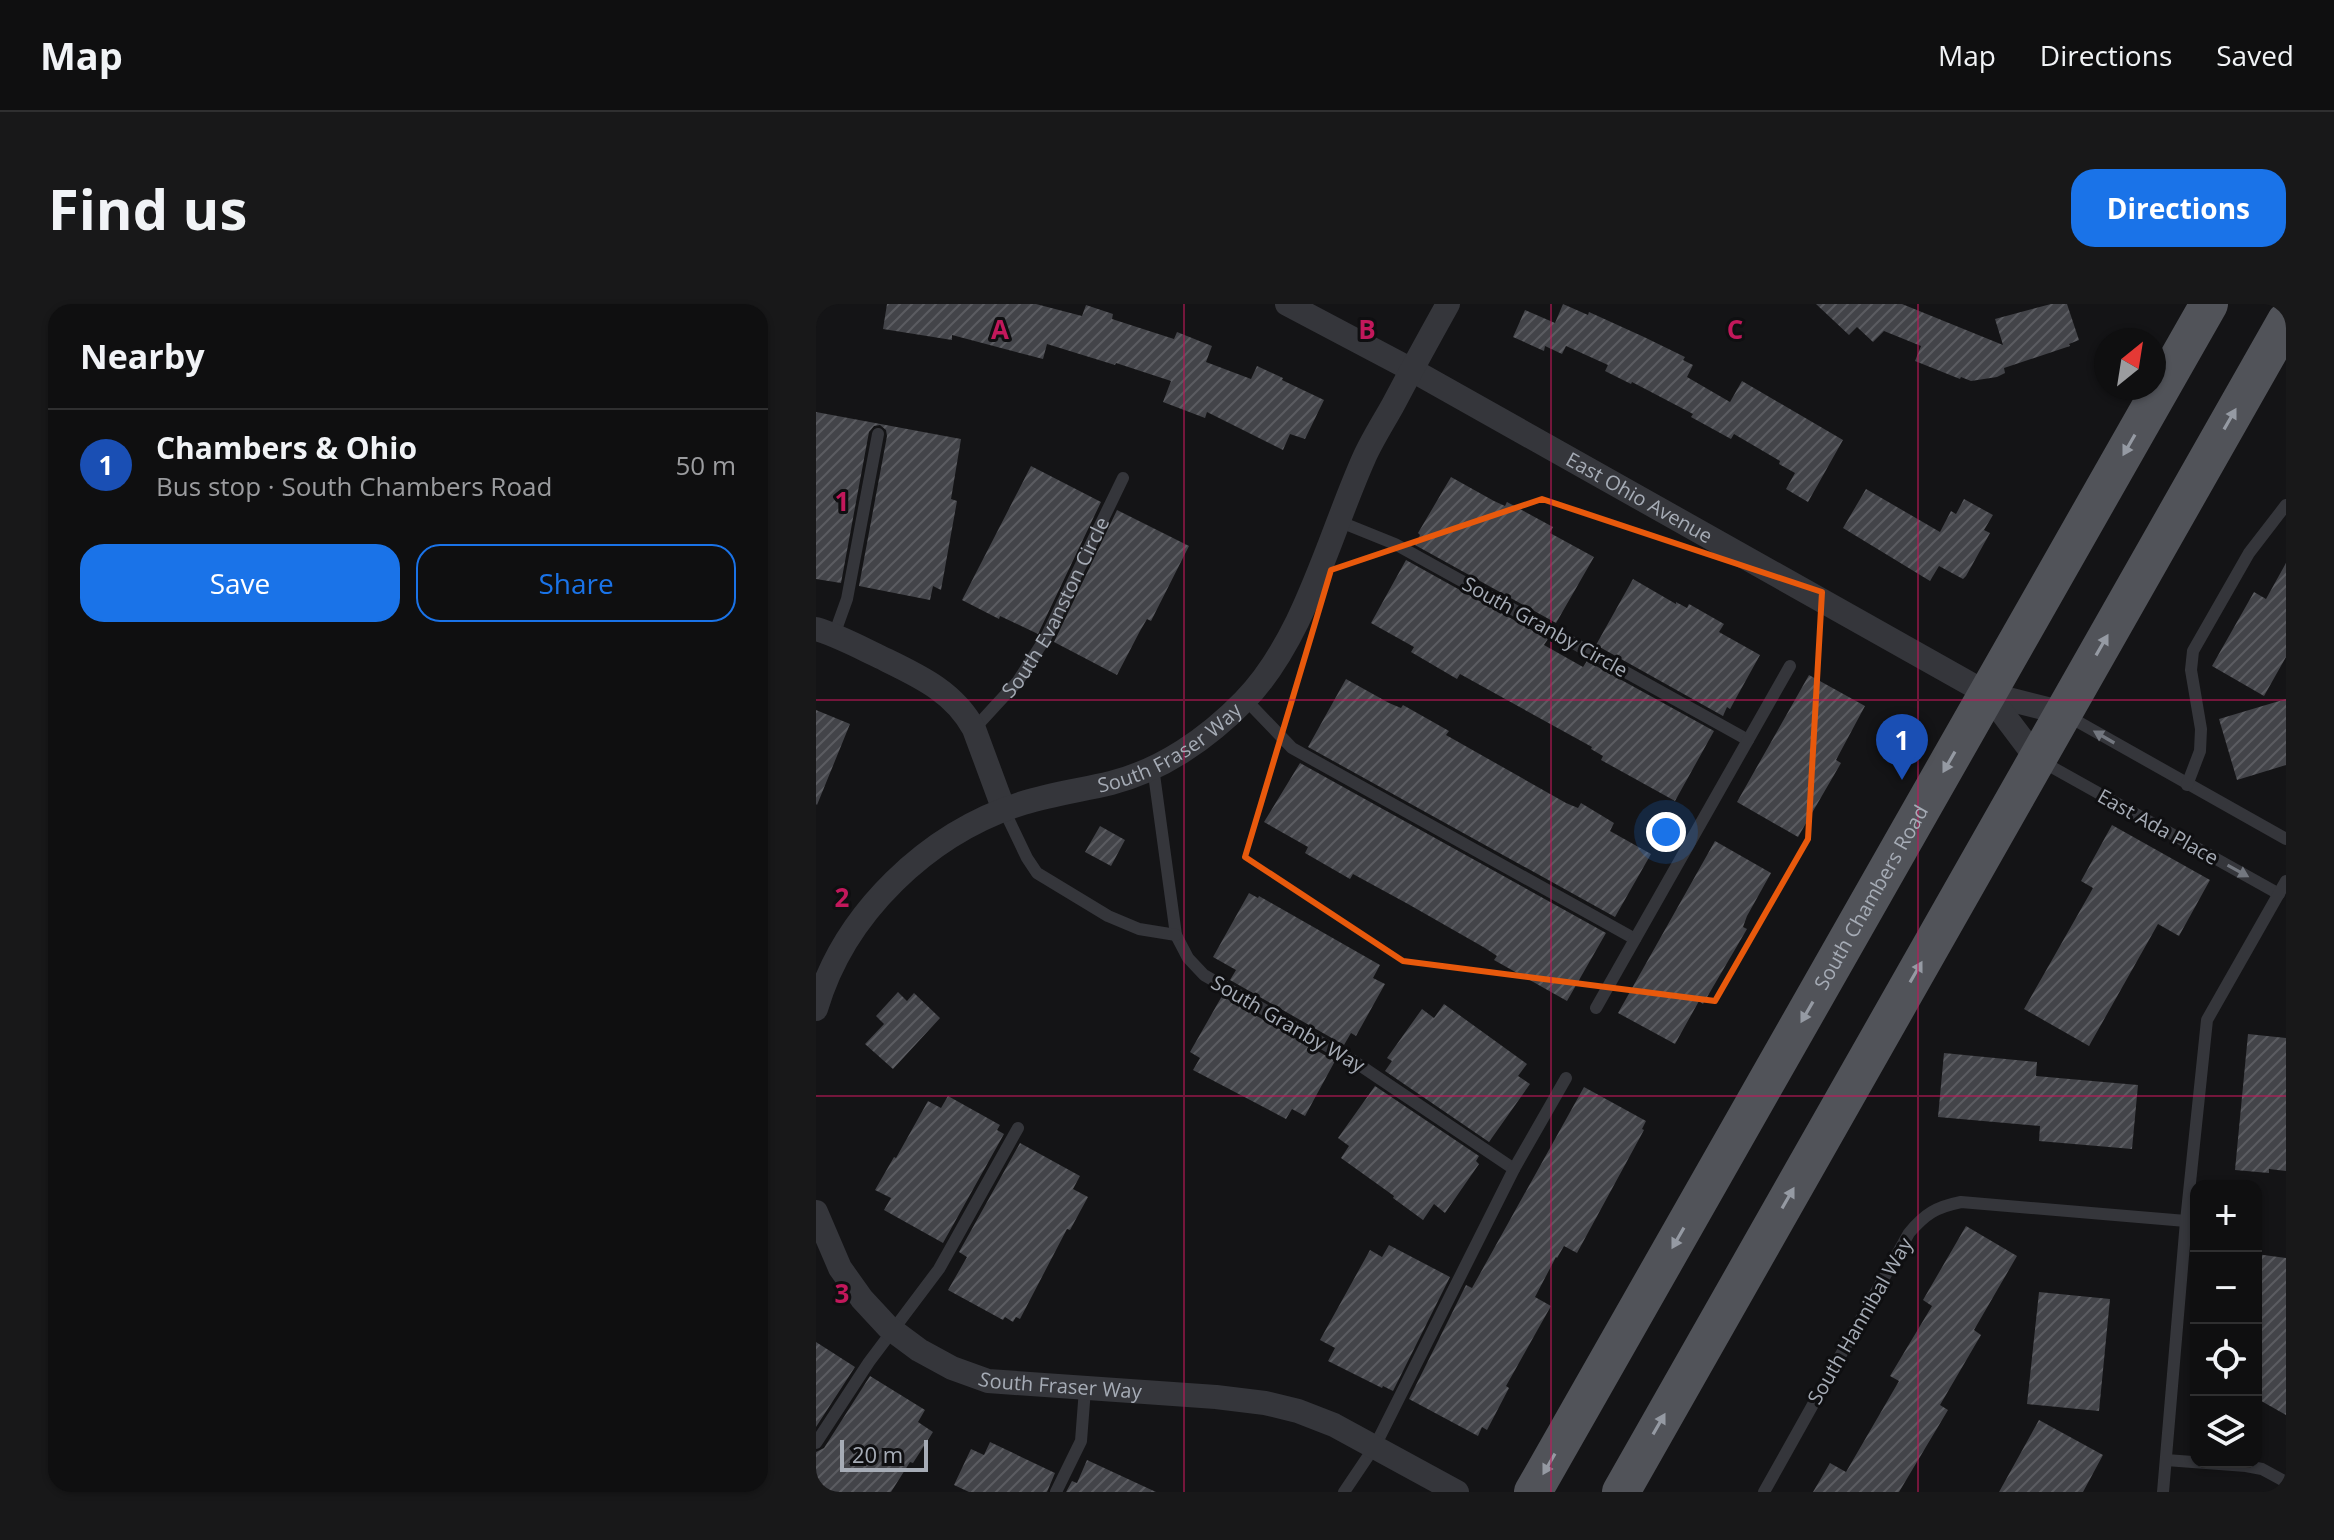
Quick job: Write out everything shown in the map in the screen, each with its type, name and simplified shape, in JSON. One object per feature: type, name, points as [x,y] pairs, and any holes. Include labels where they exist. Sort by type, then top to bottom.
[{"type":"main road","name":"South Chambers Road","points":[[1533,1492],[2209,304]]},
{"type":"main road","points":[[1630,1485],[2286,321]]},
{"type":"street","name":"East Ohio Avenue","points":[[1287,304],[1412,370],[1988,694],[2063,713]]},
{"type":"street","name":"South Fraser Way","points":[[816,1009],[843,947],[872,905],[895,880],[934,848],[1004,810],[1115,782],[1153,767],[1186,750],[1211,732],[1246,700],[1273,665],[1296,624],[1365,455],[1448,304]]},
{"type":"street","points":[[825,632],[928,680],[951,698],[974,729],[1004,810]]},
{"type":"street","name":"East Ohio Avenue","points":[[1988,694],[2037,759]]},
{"type":"street","name":"South Fraser Way","points":[[816,1212],[840,1268],[862,1299],[893,1330],[919,1350],[952,1368],[988,1381],[1216,1397],[1298,1411],[1334,1425],[1457,1492]]},
{"type":"lane","points":[[825,632],[847,599],[878,434]]},
{"type":"lane","name":"South Evanston Circle","points":[[974,729],[1018,681],[1046,637],[1123,478]]},
{"type":"lane","points":[[2187,785],[2200,751],[2201,729],[2191,670],[2193,651],[2249,553],[2286,505]]},
{"type":"lane","name":"South Granby Circle","points":[[1338,521],[1395,544],[1748,740]]},
{"type":"lane","points":[[1596,1008],[1790,666]]},
{"type":"lane","points":[[1246,700],[1292,748],[1635,939]]},
{"type":"lane","points":[[2063,713],[2286,839]]},
{"type":"lane","name":"East Ada Place","points":[[2037,759],[2279,894]]},
{"type":"lane","name":"South Granby Way","points":[[1153,767],[1176,935],[1188,958],[1204,975],[1355,1062],[1514,1169]]},
{"type":"lane","points":[[1004,810],[1037,873],[1108,916],[1139,929],[1176,935]]},
{"type":"lane","points":[[2163,1492],[2207,1020],[2286,881]]},
{"type":"lane","points":[[1344,1492],[1375,1446],[1514,1169],[1566,1078]]},
{"type":"lane","points":[[816,1443],[869,1362],[939,1269],[1018,1128]]},
{"type":"lane","name":"South Hannibal Way","points":[[1764,1492],[1909,1233],[1922,1218],[1941,1206],[1961,1202],[2186,1221]]},
{"type":"lane","points":[[1056,1492],[1081,1441],[1085,1389]]},
{"type":"lane","points":[[2166,1460],[2246,1466],[2262,1469],[2286,1482]]},
{"type":"highlighted area","points":[[1542,499],[1822,592],[1808,839],[1715,1001],[1403,961],[1245,857],[1331,570]]},
{"type":"building","points":[[887,304],[1036,304],[1082,316],[1086,305],[1113,314],[1112,319],[1174,339],[1177,332],[1212,346],[1206,362],[1251,379],[1257,366],[1324,400],[1305,439],[1290,434],[1283,450],[1207,412],[1205,418],[1163,402],[1171,381],[1047,344],[1043,359],[952,335],[952,340],[883,329]]},
{"type":"building","points":[[1563,304],[1588,315],[1589,312],[1685,357],[1683,360],[1693,365],[1687,377],[1730,402],[1742,381],[1843,440],[1808,502],[1786,489],[1795,473],[1734,434],[1731,439],[1691,417],[1693,414],[1605,371],[1608,365],[1566,346],[1562,354],[1545,346],[1544,351],[1513,337],[1525,310],[1555,323]]},
{"type":"building","points":[[1816,304],[1902,304],[2003,345],[1995,319],[2051,304],[2067,304],[2079,340],[2070,346],[2004,368],[2005,373],[1997,377],[1971,381],[1915,361],[1921,346],[1884,331],[1873,342],[1857,327],[1849,335]]},
{"type":"building","points":[[816,412],[961,439],[951,499],[957,501],[941,590],[933,586],[930,600],[859,586],[887,436],[880,425],[869,432],[841,583],[816,579]]},
{"type":"building","points":[[1031,466],[1101,502],[1038,634],[962,600]]},
{"type":"building","points":[[1451,477],[1494,501],[1505,506],[1507,502],[1553,527],[1550,533],[1594,557],[1556,623],[1415,545],[1420,535],[1418,533]]},
{"type":"building","points":[[1866,489],[1940,532],[1951,511],[1956,514],[1964,499],[1993,515],[1984,530],[1990,533],[1966,576],[1963,579],[1939,566],[1930,581],[1843,528]]},
{"type":"building","points":[[1117,510],[1189,546],[1151,621],[1147,619],[1117,675],[1054,642]]},
{"type":"building","points":[[1406,560],[1548,639],[1544,645],[1583,667],[1587,661],[1714,731],[1675,801],[1601,760],[1603,756],[1592,747],[1460,674],[1457,679],[1411,652],[1414,647],[1371,623]]},
{"type":"building","points":[[2286,563],[2286,657],[2264,696],[2212,666],[2254,592],[2266,599]]},
{"type":"building","points":[[1633,579],[1676,604],[1687,608],[1689,604],[1724,624],[1719,632],[1760,655],[1723,716],[1596,645]]},
{"type":"building","points":[[1809,675],[1865,706],[1836,760],[1841,763],[1798,837],[1737,802]]},
{"type":"building","points":[[1346,679],[1389,703],[1401,708],[1403,705],[1449,731],[1446,735],[1566,803],[1578,808],[1581,803],[1614,823],[1610,831],[1651,854],[1615,917],[1308,747]]},
{"type":"building","points":[[2286,699],[2286,765],[2237,780],[2219,719]]},
{"type":"building","points":[[816,710],[850,724],[817,805],[816,804]]},
{"type":"building","points":[[1300,763],[1606,933],[1567,1001],[1494,960],[1497,956],[1485,948],[1408,904],[1353,874],[1350,879],[1305,853],[1308,847],[1264,822]]},
{"type":"building","points":[[2112,825],[2210,880],[2179,936],[2158,924],[2089,1046],[2024,1009],[2093,888],[2081,881]]},
{"type":"building","points":[[1100,826],[1125,840],[1111,866],[1085,852]]},
{"type":"building","points":[[1715,841],[1771,873],[1747,916],[1743,927],[1747,929],[1703,1004],[1699,1001],[1675,1044],[1618,1013]]},
{"type":"building","points":[[1249,893],[1380,965],[1373,978],[1385,984],[1356,1036],[1351,1033],[1344,1045],[1230,980],[1236,970],[1213,957]]},
{"type":"building","points":[[898,992],[907,1001],[914,993],[940,1018],[893,1069],[865,1044],[884,1024],[876,1016]]},
{"type":"building","points":[[1222,996],[1335,1061],[1305,1116],[1292,1109],[1286,1119],[1193,1070],[1200,1058],[1190,1052]]},
{"type":"building","points":[[1444,1004],[1527,1064],[1518,1076],[1530,1084],[1489,1142],[1385,1071],[1392,1061],[1387,1058],[1422,1009],[1434,1018]]},
{"type":"building","points":[[2248,1034],[2286,1038],[2286,1171],[2235,1170]]},
{"type":"building","points":[[1944,1053],[2037,1062],[2036,1076],[2138,1085],[2132,1149],[2039,1141],[2040,1126],[1938,1117]]},
{"type":"building","points":[[1375,1086],[1479,1156],[1476,1161],[1479,1164],[1445,1213],[1434,1204],[1423,1220],[1341,1158],[1349,1146],[1338,1138]]},
{"type":"building","points":[[1584,1087],[1646,1121],[1644,1130],[1577,1253],[1564,1246],[1556,1257],[1535,1297],[1551,1306],[1506,1386],[1509,1388],[1487,1430],[1482,1427],[1478,1436],[1409,1399],[1466,1285],[1472,1288]]},
{"type":"building","points":[[948,1096],[1000,1125],[997,1130],[1004,1134],[943,1243],[884,1210],[891,1198],[875,1190],[928,1101],[941,1108]]},
{"type":"building","points":[[1020,1143],[1080,1176],[1073,1189],[1088,1197],[1070,1230],[1067,1229],[1020,1319],[1016,1317],[1013,1322],[1005,1317],[1003,1320],[948,1290],[967,1257],[959,1252]]},
{"type":"building","points":[[1966,1226],[2017,1256],[1974,1330],[1981,1335],[1940,1405],[1948,1410],[1899,1492],[1813,1492],[1830,1463],[1846,1472],[1899,1381],[1890,1376],[1932,1306],[1923,1300]]},
{"type":"building","points":[[1389,1245],[1450,1277],[1393,1391],[1328,1361],[1335,1348],[1320,1340],[1370,1250],[1382,1257]]},
{"type":"building","points":[[2262,1255],[2286,1258],[2286,1415],[2262,1401]]},
{"type":"building","points":[[2039,1292],[2110,1299],[2099,1411],[2027,1404]]},
{"type":"building","points":[[816,1342],[855,1367],[816,1427]]},
{"type":"building","points":[[870,1376],[925,1410],[918,1422],[933,1432],[891,1492],[816,1492],[816,1452],[824,1448]]},
{"type":"building","points":[[2039,1420],[2103,1455],[2083,1492],[1999,1492]]},
{"type":"building","points":[[990,1442],[1055,1473],[1047,1492],[969,1492],[954,1485],[971,1449],[984,1455]]},
{"type":"building","points":[[1087,1460],[1156,1492],[1066,1492],[1072,1481],[1077,1483]]},
{"type":"place","name":"Chambers & Ohio","points":[[1902,780]]}]
